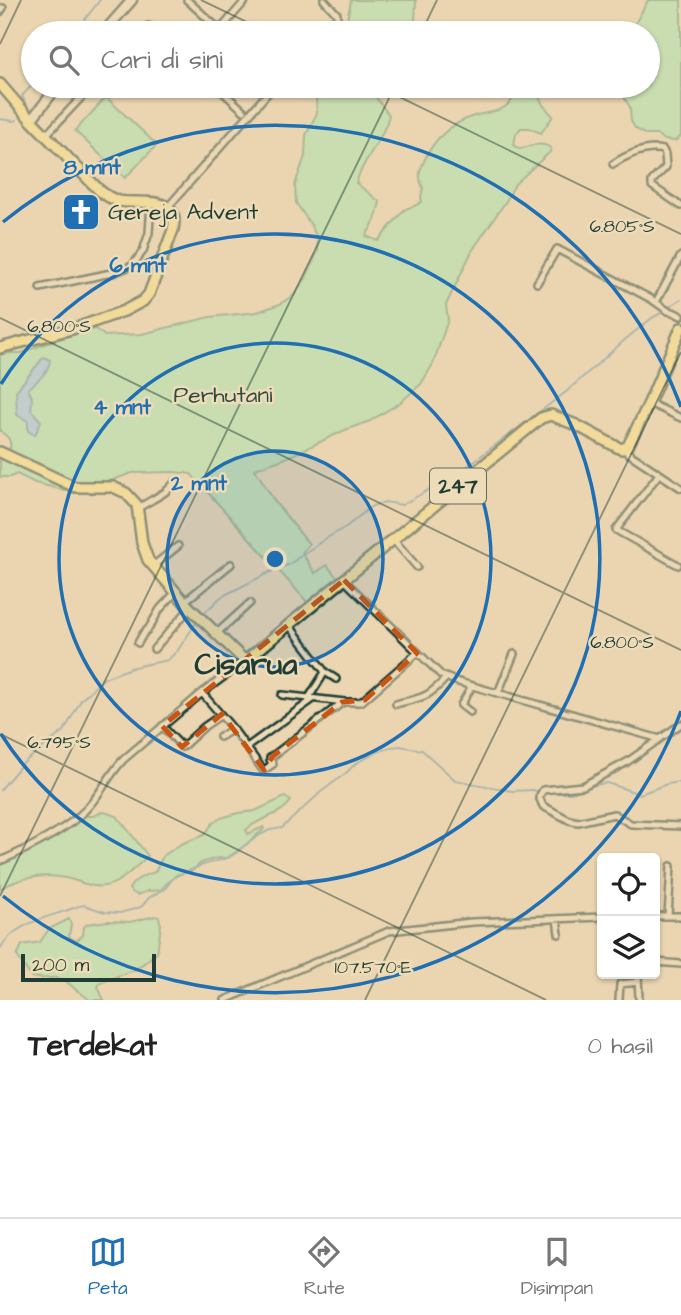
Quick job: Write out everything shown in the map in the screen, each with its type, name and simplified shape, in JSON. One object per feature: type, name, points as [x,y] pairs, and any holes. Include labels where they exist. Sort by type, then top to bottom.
[{"type":"main road","points":[[114,21],[132,0]]},
{"type":"main road","points":[[0,84],[31,120],[105,195],[122,201],[151,202],[168,207],[175,219],[149,294],[143,301],[124,311],[79,327],[0,348]]},
{"type":"main road","points":[[31,120],[48,98]]},
{"type":"main road","points":[[622,449],[628,446],[649,403],[681,328]]},
{"type":"main road","name":"247","points":[[245,660],[546,416],[551,415],[576,425],[622,449]]},
{"type":"main road","points":[[0,452],[75,487],[113,487],[122,490],[142,506],[144,552],[153,566],[194,611],[245,660]]},
{"type":"street","points":[[187,0],[210,21]]},
{"type":"street","points":[[228,21],[246,0]]},
{"type":"street","points":[[324,0],[337,14],[335,21]]},
{"type":"street","points":[[46,135],[81,98]]},
{"type":"street","points":[[229,98],[244,111]]},
{"type":"street","points":[[168,207],[262,98]]},
{"type":"street","points":[[613,164],[637,152],[659,148],[663,150],[666,167],[652,181],[652,186],[681,206]]},
{"type":"street","points":[[40,288],[116,272],[134,265],[143,251],[149,233],[151,202]]},
{"type":"street","points":[[537,283],[557,249],[681,316]]},
{"type":"street","points":[[656,302],[681,256]]},
{"type":"street","points":[[649,403],[681,418]]},
{"type":"street","points":[[622,449],[681,488]]},
{"type":"street","points":[[659,474],[616,530],[680,564]]},
{"type":"street","points":[[142,506],[161,495],[178,480]]},
{"type":"street","points":[[393,539],[417,566]]},
{"type":"street","points":[[153,566],[178,546]]},
{"type":"street","points":[[154,649],[194,611],[231,564]]},
{"type":"street","points":[[344,580],[446,678],[660,739]]},
{"type":"street","points":[[138,643],[160,609],[176,592]]},
{"type":"street","points":[[217,633],[250,603]]},
{"type":"street","points":[[289,625],[325,672],[336,678]]},
{"type":"street","points":[[282,695],[343,702],[365,700],[417,653]]},
{"type":"street","points":[[499,693],[514,654]]},
{"type":"street","points":[[0,861],[27,849],[80,816],[92,804],[119,764],[245,660]]},
{"type":"street","points":[[247,747],[310,699],[325,672]]},
{"type":"street","points":[[396,704],[430,694],[446,678]]},
{"type":"street","points":[[470,712],[461,705],[472,686]]},
{"type":"street","points":[[202,693],[263,770],[273,764],[270,758],[343,702]]},
{"type":"street","points":[[162,726],[182,747],[221,715]]},
{"type":"street","points":[[681,724],[627,762],[589,783],[543,790],[539,794],[541,804],[569,820],[584,822],[614,814],[631,824],[681,826]]},
{"type":"street","points":[[220,737],[233,729]]},
{"type":"street","points":[[668,916],[671,866]]},
{"type":"street","points":[[660,916],[681,916]]},
{"type":"street","points":[[225,1000],[389,931],[472,922],[597,917]]},
{"type":"street","points":[[557,919],[559,934]]},
{"type":"street","points":[[660,962],[681,964]]},
{"type":"street","points":[[619,1000],[620,984],[638,982],[639,1000]]},
{"type":"highlighted area","points":[[344,580],[417,653],[365,700],[342,702],[273,756],[264,770],[222,714],[182,747],[162,726]]},
{"type":"green space","points":[[351,0],[416,0],[415,21],[347,20]]},
{"type":"green space","points":[[648,0],[681,0],[681,136],[675,141],[665,140],[657,135],[646,135],[635,128],[631,121],[630,107],[624,98],[660,98],[660,21],[637,21]]},
{"type":"green space","points":[[107,98],[157,145],[125,178],[75,131]]},
{"type":"green space","name":"Perhutani","points":[[316,98],[376,98],[389,115],[356,183],[380,202],[375,220],[366,236],[378,241],[404,210],[422,201],[422,165],[434,144],[450,128],[471,117],[505,107],[514,98],[540,98],[553,116],[541,133],[521,128],[516,134],[514,145],[520,149],[543,145],[551,148],[550,152],[515,184],[472,251],[446,305],[448,320],[433,364],[421,384],[401,402],[370,421],[255,469],[275,502],[309,544],[302,553],[315,573],[327,565],[339,580],[309,604],[191,474],[132,473],[110,481],[63,490],[35,483],[17,474],[0,477],[0,458],[10,448],[10,441],[0,431],[0,355],[21,353],[95,329],[105,336],[142,334],[210,317],[257,312],[280,304],[294,295],[306,278],[318,251],[317,238],[296,203],[295,185],[305,156],[306,135],[317,113]],"holes":[[[44,357],[28,389],[32,398],[31,410],[16,391]]]},
{"type":"green space","points":[[285,797],[291,801],[275,814],[246,830],[248,834],[263,827],[264,829],[228,858],[201,863],[191,872],[178,874],[164,890],[137,895],[129,889],[137,880],[155,872],[163,856],[181,844],[204,835],[213,823],[221,818],[255,811]]},
{"type":"green space","points":[[102,812],[117,816],[148,856],[122,878],[111,885],[101,886],[64,878],[35,877],[0,889],[0,864],[34,849],[85,816]]},
{"type":"green space","points":[[159,917],[161,925],[157,953],[136,969],[100,983],[98,987],[104,1000],[89,1000],[59,978],[31,977],[17,956],[22,945],[40,942],[49,929],[69,919],[69,936],[76,941],[83,935],[87,924],[130,922]]},
{"type":"water","points":[[44,357],[50,360],[48,369],[28,389],[32,398],[31,410],[41,421],[35,435],[28,431],[28,421],[17,415],[16,391]]},
{"type":"waterway","points":[[83,21],[100,0]]},
{"type":"waterway","points":[[23,98],[28,108]]},
{"type":"waterway","points":[[0,119],[17,120]]},
{"type":"waterway","points":[[667,308],[681,299]]},
{"type":"waterway","points":[[202,615],[221,597],[288,565],[346,527],[372,506],[385,502],[402,505],[458,473],[566,392],[627,338],[663,312]]},
{"type":"waterway","points":[[0,790],[22,764],[64,731],[81,700],[104,678],[134,667],[168,660],[198,620]]},
{"type":"waterway","points":[[0,949],[24,926],[76,907],[84,905],[105,912],[120,913],[141,907],[178,875],[227,858],[260,835],[282,828],[356,763],[391,747],[422,750],[455,780],[512,791],[539,792]]},
{"type":"waterway","points":[[544,793],[572,793],[607,783],[640,794],[681,782]]},
{"type":"place","name":"Gereja Advent","points":[[81,212]]},
{"type":"district","name":"Cisarua","points":[[246,665]]}]
